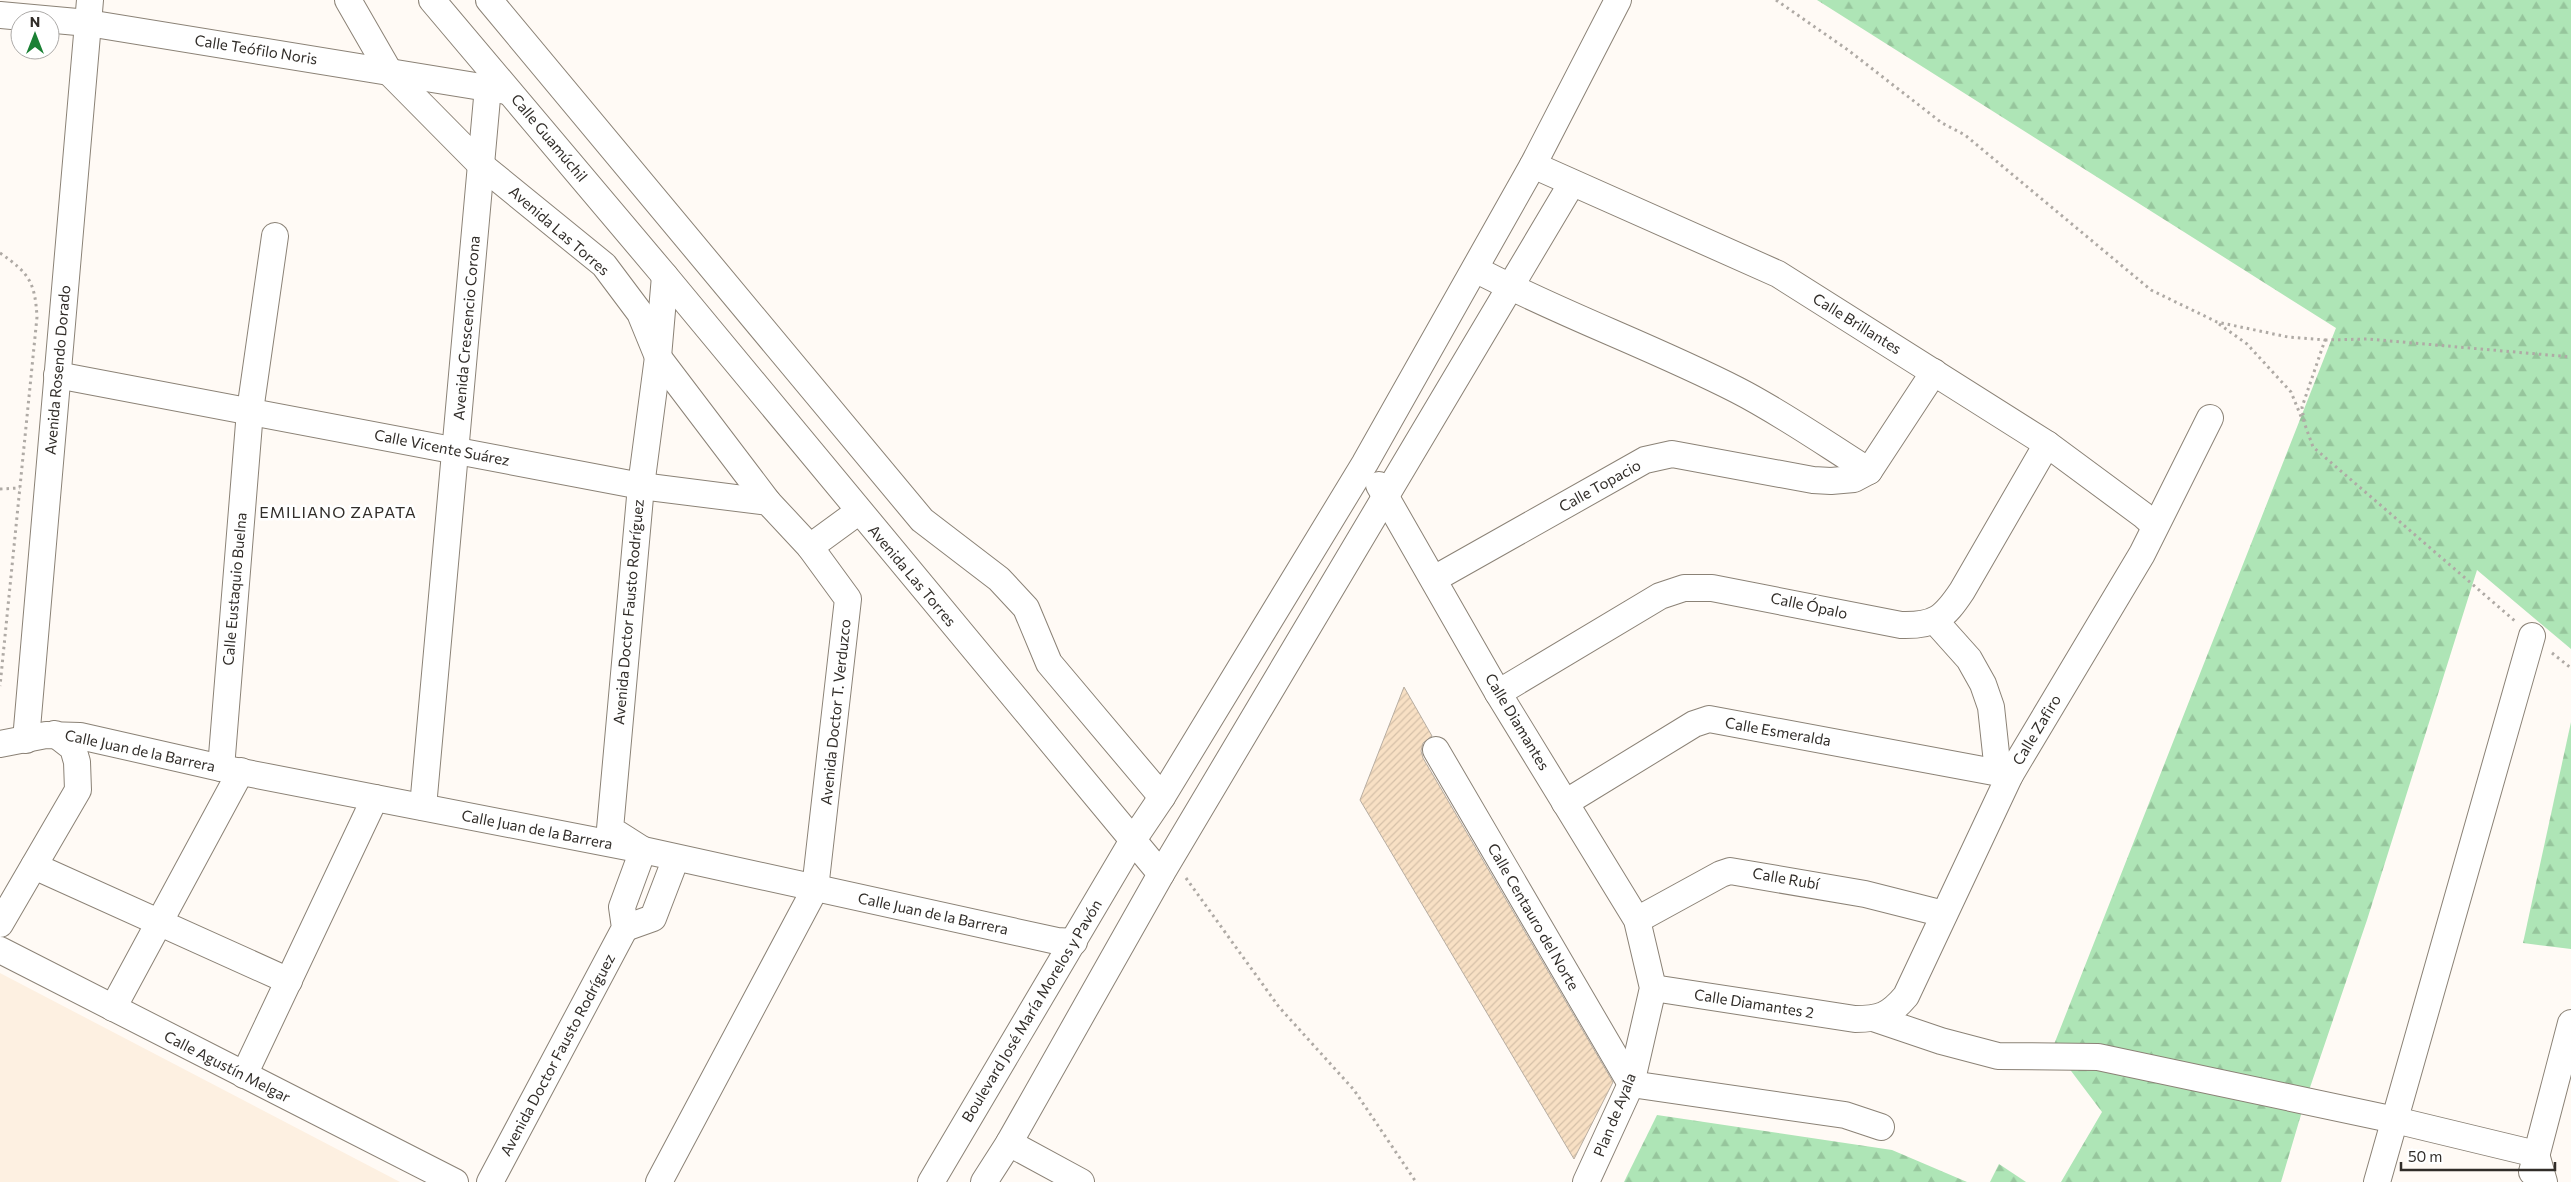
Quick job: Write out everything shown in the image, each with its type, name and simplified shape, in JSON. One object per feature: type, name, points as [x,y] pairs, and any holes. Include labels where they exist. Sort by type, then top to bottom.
[{"type":"street","name":"Avenida Las Torres","points":[[348,0],[390,72],[481,165],[604,265],[640,313],[658,356],[768,502]]},
{"type":"street","name":"Calle Guamúchil","points":[[432,0],[496,82],[665,276]]},
{"type":"street","points":[[489,0],[922,520],[999,579],[1026,608],[1049,663],[1162,797]]},
{"type":"street","name":"Boulevard José María Morelos y Pavón","points":[[932,1182],[1133,840],[1162,797],[1365,462],[1533,165],[1618,0]]},
{"type":"street","name":"Calle Teófilo Noris","points":[[0,15],[89,11],[390,72],[496,82]]},
{"type":"street","name":"Avenida Rosendo Dorado","points":[[26,740],[89,11]]},
{"type":"street","points":[[496,82],[522,41]]},
{"type":"street","name":"Avenida Crescencio Corona","points":[[423,807],[481,165],[496,82]]},
{"type":"street","name":"Calle Brillantes","points":[[1533,165],[1778,274],[2047,444],[2155,526]]},
{"type":"street","points":[[984,1182],[1166,866],[1572,183]]},
{"type":"street","name":"Calle Eustaquio Buelna","points":[[231,770],[250,411],[275,236]]},
{"type":"street","points":[[1474,269],[1511,288],[1738,390],[1869,471],[1934,372]]},
{"type":"street","name":"Avenida Las Torres","points":[[665,276],[858,512],[1133,840],[1166,866]]},
{"type":"street","name":"Avenida Doctor Fausto Rodríguez","points":[[643,850],[610,829],[641,486],[658,356],[665,276]]},
{"type":"street","name":"Calle Vicente Suárez","points":[[57,374],[641,486],[768,502]]},
{"type":"street","name":"Calle Zafiro","points":[[1865,1019],[1893,1011],[1906,996],[1944,914],[2004,774],[2142,554],[2210,418]]},
{"type":"street","name":"Calle Ópalo","points":[[1498,692],[1660,596],[1684,588],[1712,588],[1761,596],[1901,625],[1922,625],[1935,620],[1947,613],[1962,591],[2047,444]]},
{"type":"street","name":"Calle Topacio","points":[[1434,579],[1645,460],[1672,454],[1813,480],[1854,478],[1869,471]]},
{"type":"street","name":"Calle Diamantes","points":[[1365,462],[1498,692],[1637,920],[1653,988]]},
{"type":"street","points":[[768,502],[810,547],[858,512]]},
{"type":"street","name":"Avenida Doctor T. Verduzco","points":[[810,547],[848,599],[816,889]]},
{"type":"street","points":[[1935,620],[1969,659],[1983,684],[1991,707],[2004,774]]},
{"type":"street","points":[[2377,1182],[2532,636]]},
{"type":"street","name":"Calle Esmeralda","points":[[1565,803],[1694,724],[1709,719],[2004,774]]},
{"type":"street","points":[[0,924],[78,790],[79,776],[73,748],[55,734]]},
{"type":"street","name":"Calle Juan de la Barrera","points":[[0,744],[55,734],[80,736],[231,770],[643,850],[816,889],[1074,942]]},
{"type":"street","name":"Calle Centauro del Norte","points":[[1436,750],[1631,1084]]},
{"type":"street","points":[[112,1008],[158,923],[231,770]]},
{"type":"street","points":[[244,1075],[375,798]]},
{"type":"street","points":[[643,850],[622,907],[625,928],[653,918],[676,858]]},
{"type":"street","points":[[34,866],[289,981]]},
{"type":"street","name":"Calle Rubí","points":[[1637,920],[1721,874],[1730,871],[1865,894],[1944,914]]},
{"type":"street","points":[[659,1182],[816,889]]},
{"type":"street","name":"Avenida Doctor Fausto Rodríguez","points":[[490,1182],[625,928]]},
{"type":"street","name":"Calle Agustín Melgar","points":[[0,950],[456,1182]]},
{"type":"street","name":"Calle Diamantes 2","points":[[1653,988],[1865,1019],[1941,1042],[1998,1056],[2098,1057],[2395,1120],[2536,1154]]},
{"type":"street","name":"Plan de Ayala","points":[[1586,1182],[1631,1084],[1653,988]]},
{"type":"street","points":[[2529,1182],[2571,1023]]},
{"type":"street","points":[[1631,1084],[1845,1115],[1881,1127]]},
{"type":"street","points":[[1008,1143],[1081,1182]]},
{"type":"street","points":[[2536,1154],[2544,1182]]},
{"type":"path","points":[[1776,0],[1848,50],[1942,124],[1965,135],[2151,290],[2217,322],[2246,344],[2291,392],[2313,447],[2327,462],[2571,668]]},
{"type":"path","points":[[0,253],[27,274],[33,284],[37,318],[0,686]]},
{"type":"path","points":[[2217,322],[2288,337],[2325,340],[2368,338],[2571,357]]},
{"type":"path","points":[[2304,422],[2302,407],[2325,340]]},
{"type":"path","points":[[0,489],[20,488]]},
{"type":"path","points":[[1166,866],[1279,1008],[1354,1090],[1416,1182]]},
{"type":"shaded area","points":[[0,973],[400,1182],[0,1182]]},
{"type":"green space","points":[[1817,0],[2571,0],[2571,649],[2477,570],[2367,920],[2303,1108],[2281,1182],[2061,1182],[2102,1112],[2053,1047],[2336,328]]},
{"type":"green space","points":[[2571,722],[2571,949],[2523,943]]},
{"type":"green space","points":[[1657,1115],[1892,1150],[1967,1182],[1624,1182]]},
{"type":"green space","points":[[1999,1164],[2026,1182],[1990,1182]]},
{"type":"building","points":[[1404,687],[1432,736],[1423,743],[1421,751],[1423,758],[1613,1082],[1574,1159],[1360,800]]},
{"type":"district","name":"EMILIANO ZAPATA","points":[[338,512]]}]
